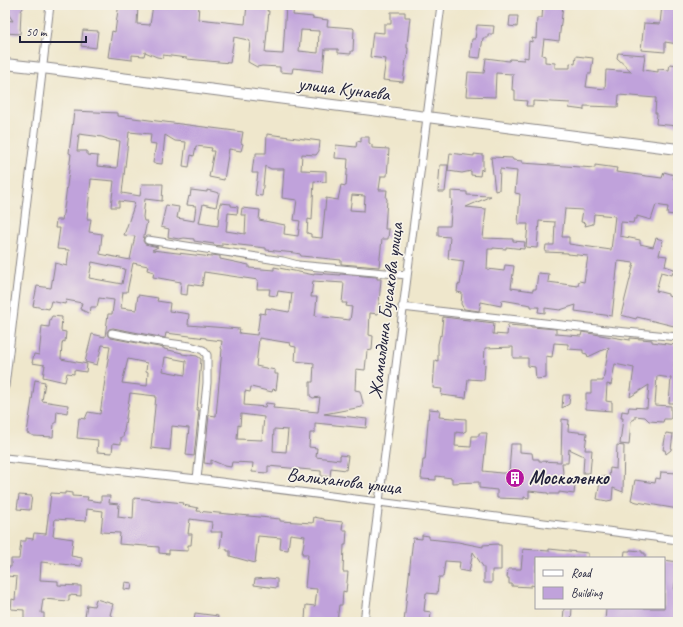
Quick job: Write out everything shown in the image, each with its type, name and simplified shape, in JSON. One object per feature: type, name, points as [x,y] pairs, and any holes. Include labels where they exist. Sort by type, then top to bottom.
[{"type":"main road","name":"улица Кунаева","points":[[5,64],[678,149]]},
{"type":"street","points":[[5,386],[50,5]]},
{"type":"street","name":"Жамалдина Бусакова улица","points":[[364,622],[440,5]]},
{"type":"street","points":[[148,240],[298,264],[407,275]]},
{"type":"street","points":[[402,307],[678,337]]},
{"type":"street","points":[[112,333],[190,346],[203,350],[207,355],[207,383],[197,478]]},
{"type":"street","name":"Валиханова улица","points":[[5,458],[197,478],[678,540]]},
{"type":"building","points":[[5,5],[25,5],[21,11],[20,34],[5,33],[5,20],[13,21],[5,9]]},
{"type":"building","points":[[120,5],[138,5],[137,24],[150,25],[153,5],[199,5],[198,19],[245,24],[247,5],[268,5],[267,11],[269,11],[265,53],[283,54],[286,5],[294,5],[293,15],[328,20],[327,26],[353,28],[353,51],[351,51],[351,54],[338,53],[338,49],[325,49],[323,71],[293,68],[292,73],[280,72],[280,67],[257,67],[248,62],[250,41],[234,37],[230,63],[163,55],[163,58],[145,52],[144,56],[132,55],[132,60],[108,57],[112,31],[115,32]],"holes":[[[301,30],[319,31],[318,53],[299,51]]]},
{"type":"building","points":[[543,5],[563,5],[559,41],[544,39],[542,55],[545,56],[545,62],[555,63],[555,68],[570,68],[570,63],[575,64],[576,56],[593,58],[591,74],[588,74],[586,87],[605,89],[606,70],[632,72],[617,58],[618,53],[645,55],[643,70],[658,72],[658,69],[669,70],[670,64],[678,65],[678,126],[656,124],[656,98],[619,95],[618,107],[584,106],[584,110],[569,108],[570,103],[533,101],[533,106],[526,106],[527,101],[515,100],[515,90],[512,90],[513,74],[496,73],[495,97],[466,96],[468,72],[484,73],[486,58],[509,61],[510,59],[524,60],[524,57],[528,58],[529,41],[532,42],[532,38],[536,39],[537,18],[542,18]]},
{"type":"building","points":[[662,5],[678,6],[678,44],[665,42],[665,52],[641,50],[644,23],[660,24]]},
{"type":"building","points":[[391,12],[405,12],[405,17],[410,17],[407,59],[403,82],[383,80],[386,59],[370,57],[373,32],[384,33],[384,24],[391,24]]},
{"type":"building","points":[[510,16],[518,16],[517,27],[509,26]]},
{"type":"building","points":[[477,25],[494,26],[493,34],[488,34],[488,38],[483,38],[480,58],[470,57],[472,39],[475,39]]},
{"type":"building","points":[[83,30],[98,31],[96,48],[81,46]]},
{"type":"building","points":[[74,111],[118,113],[118,116],[243,132],[241,143],[243,144],[241,151],[229,149],[224,180],[209,177],[214,151],[211,151],[212,148],[196,146],[194,156],[191,155],[189,167],[183,166],[186,142],[175,141],[165,135],[162,164],[153,163],[156,144],[150,143],[151,134],[129,132],[122,193],[140,196],[142,184],[163,184],[162,201],[145,199],[143,217],[144,221],[147,221],[143,241],[145,244],[158,247],[152,250],[212,257],[212,255],[220,256],[220,259],[249,265],[249,268],[274,270],[274,267],[314,275],[314,273],[340,274],[377,277],[377,279],[381,279],[378,314],[370,313],[369,335],[373,336],[372,350],[367,351],[365,370],[356,369],[355,390],[360,391],[363,403],[362,407],[324,414],[367,419],[366,428],[315,423],[315,433],[310,433],[309,447],[317,448],[316,457],[340,460],[340,455],[348,456],[346,470],[331,468],[330,477],[321,476],[321,471],[268,466],[268,473],[252,472],[253,463],[232,462],[231,467],[211,460],[211,464],[204,463],[209,415],[216,416],[222,341],[166,333],[165,338],[113,328],[109,329],[107,332],[108,336],[111,338],[164,348],[182,354],[197,356],[201,359],[197,410],[199,410],[194,456],[186,455],[189,428],[172,426],[170,450],[151,448],[156,396],[130,393],[123,437],[121,437],[121,444],[113,443],[112,453],[97,452],[98,440],[77,438],[79,418],[85,419],[88,412],[100,414],[110,346],[102,345],[97,365],[85,362],[92,334],[105,337],[108,314],[112,314],[114,300],[99,298],[97,307],[91,307],[90,314],[80,309],[82,303],[66,300],[65,304],[51,301],[49,309],[33,306],[37,286],[51,288],[55,263],[67,266],[69,250],[57,249],[60,228],[55,228],[56,220],[62,220],[71,154],[69,153]],"holes":[[[79,134],[120,141],[117,168],[97,166],[98,156],[87,155],[87,151],[77,151]],[[91,179],[114,181],[111,207],[119,207],[119,201],[135,203],[124,235],[135,236],[130,260],[100,254],[102,234],[89,232],[91,219],[87,219]],[[92,262],[125,269],[122,284],[89,278]],[[133,263],[148,266],[147,270],[154,272],[153,277],[181,282],[180,294],[187,295],[188,284],[202,286],[204,272],[258,280],[257,289],[270,289],[269,295],[277,296],[278,291],[292,293],[289,312],[266,308],[265,314],[260,313],[257,335],[239,333],[240,329],[188,325],[189,314],[169,311],[170,303],[157,301],[158,298],[138,295],[136,310],[121,308],[123,292],[127,292]],[[313,281],[344,283],[342,303],[347,303],[346,306],[352,307],[350,320],[315,316],[317,297],[311,297]],[[259,338],[290,343],[291,346],[296,347],[295,361],[314,363],[313,382],[310,382],[310,396],[313,398],[320,397],[318,412],[273,408],[274,404],[266,403],[265,407],[244,405],[245,391],[250,392],[251,387],[272,392],[273,389],[276,390],[278,374],[275,374],[275,370],[256,366]],[[165,357],[186,361],[185,375],[163,371]],[[128,359],[147,363],[147,386],[122,383]],[[241,414],[264,417],[262,440],[237,439],[238,425],[240,426]],[[274,429],[288,430],[286,452],[273,451]]]},
{"type":"building","points":[[267,134],[320,141],[319,151],[316,155],[302,154],[301,170],[326,171],[326,182],[314,181],[312,220],[308,219],[307,233],[311,234],[311,237],[322,238],[326,198],[338,200],[341,185],[346,186],[348,159],[335,158],[336,145],[356,147],[357,141],[361,142],[361,137],[369,137],[369,143],[372,145],[372,148],[389,149],[387,176],[381,176],[379,190],[387,190],[385,229],[389,229],[388,239],[382,239],[379,267],[341,264],[341,260],[301,256],[300,254],[295,253],[266,250],[266,248],[222,243],[222,246],[194,241],[194,239],[168,237],[169,229],[161,227],[166,205],[179,207],[177,218],[194,221],[196,206],[187,205],[191,190],[207,192],[207,190],[219,193],[216,207],[203,204],[199,223],[218,226],[220,203],[231,204],[231,206],[238,207],[237,214],[228,213],[226,231],[245,234],[246,215],[241,215],[242,208],[260,210],[259,220],[285,225],[284,234],[298,236],[300,221],[294,220],[297,200],[282,198],[284,169],[271,169],[265,166],[262,196],[255,195],[258,173],[252,173],[254,157],[256,157],[256,153],[266,153]],"holes":[[[352,195],[365,196],[364,211],[350,210]]]},
{"type":"building","points":[[450,153],[474,156],[474,154],[483,155],[483,171],[481,169],[480,176],[471,175],[471,171],[462,173],[448,171]]},
{"type":"building","points":[[491,157],[512,158],[513,160],[522,161],[522,163],[595,168],[595,165],[617,168],[616,172],[662,178],[664,172],[674,175],[673,179],[678,180],[675,191],[678,192],[678,213],[676,212],[674,215],[667,214],[668,207],[656,205],[651,220],[637,216],[637,219],[634,219],[633,223],[621,222],[620,236],[640,240],[640,244],[653,247],[656,238],[663,240],[659,255],[667,256],[665,266],[674,269],[672,275],[661,272],[656,291],[668,294],[668,296],[678,299],[678,326],[621,315],[634,263],[618,261],[612,316],[575,311],[576,305],[560,310],[545,308],[545,313],[538,312],[539,307],[531,307],[531,305],[502,300],[501,306],[481,302],[479,311],[464,309],[461,304],[462,293],[457,292],[458,284],[460,285],[464,261],[448,259],[450,237],[438,236],[438,226],[450,226],[452,199],[451,191],[467,192],[467,195],[491,196],[466,207],[486,209],[483,238],[513,239],[513,241],[525,242],[524,249],[506,247],[506,249],[488,249],[487,269],[504,271],[505,265],[514,266],[511,288],[533,291],[533,289],[536,289],[538,273],[549,274],[548,282],[578,286],[579,281],[584,282],[588,256],[545,252],[546,245],[554,245],[555,222],[539,221],[537,248],[526,247],[528,224],[518,224],[520,194],[515,193],[517,171],[500,169],[499,190],[495,191]],"holes":[[[565,209],[583,210],[581,222],[586,223],[585,226],[593,224],[594,214],[615,216],[611,250],[569,244],[569,237],[562,237]]]},
{"type":"building","points":[[440,165],[448,165],[445,192],[438,192]]},
{"type":"building","points":[[52,316],[62,317],[61,331],[66,332],[65,342],[63,341],[62,344],[61,359],[87,364],[86,372],[74,370],[74,374],[67,373],[65,382],[43,377],[45,365],[32,363],[34,354],[39,355],[42,326],[49,327]]},
{"type":"building","points":[[443,317],[494,323],[493,334],[507,335],[508,325],[556,329],[556,334],[581,336],[582,332],[630,340],[630,338],[652,340],[652,342],[676,345],[674,367],[678,367],[678,403],[669,403],[671,378],[657,376],[655,405],[671,406],[671,419],[664,419],[663,422],[649,421],[645,417],[635,416],[635,419],[631,421],[629,445],[620,444],[623,418],[621,418],[622,411],[628,412],[629,407],[647,408],[649,385],[630,397],[634,368],[615,364],[611,385],[607,384],[606,401],[612,402],[612,411],[586,409],[586,393],[591,393],[591,381],[603,381],[609,347],[588,357],[587,354],[583,353],[583,350],[568,349],[568,344],[554,343],[552,357],[546,356],[546,378],[536,379],[535,367],[528,366],[528,358],[513,358],[513,347],[485,348],[484,380],[468,379],[466,398],[441,395],[442,389],[433,388],[435,360],[438,361],[438,344],[440,335],[441,336]]},
{"type":"building","points":[[35,380],[45,382],[42,401],[68,405],[67,413],[57,411],[53,437],[34,436],[27,433]]},
{"type":"building","points":[[563,395],[570,395],[569,404],[562,408]]},
{"type":"building","points":[[429,409],[440,410],[439,417],[466,419],[466,431],[462,433],[456,432],[455,446],[471,447],[472,436],[479,436],[479,433],[487,433],[483,471],[501,473],[509,473],[511,444],[520,444],[520,452],[532,453],[533,459],[539,459],[539,461],[561,462],[562,419],[569,420],[568,431],[587,433],[585,450],[592,450],[590,473],[583,473],[584,456],[569,449],[568,463],[562,463],[564,483],[575,484],[574,494],[559,492],[559,494],[548,494],[529,491],[529,498],[497,498],[497,490],[479,488],[479,482],[452,483],[452,478],[436,476],[436,480],[421,479],[423,460],[425,460]]},
{"type":"building","points":[[666,433],[673,434],[671,450],[666,454],[665,450],[663,450]]},
{"type":"building","points":[[617,445],[624,446],[623,492],[613,488],[612,500],[607,501],[597,499],[601,476],[609,477],[610,468],[616,469]]},
{"type":"building","points":[[661,472],[678,473],[678,509],[631,500],[635,480],[655,483],[656,478],[660,479]]},
{"type":"building","points":[[65,492],[72,493],[72,496],[88,497],[87,500],[101,502],[101,496],[110,496],[109,503],[119,504],[118,517],[133,519],[134,498],[184,503],[183,505],[198,508],[197,511],[280,519],[280,521],[313,523],[314,517],[324,520],[343,522],[342,530],[347,530],[346,545],[344,545],[343,572],[348,572],[346,592],[343,591],[342,605],[339,605],[337,622],[305,620],[306,605],[315,606],[317,589],[305,588],[308,554],[302,554],[305,536],[290,534],[288,550],[280,549],[281,538],[258,536],[255,563],[230,556],[230,551],[220,548],[222,532],[211,532],[212,522],[190,519],[188,534],[192,534],[191,545],[188,545],[188,551],[169,550],[169,554],[159,553],[159,547],[119,544],[120,533],[101,532],[103,511],[87,509],[86,521],[55,519],[53,536],[73,539],[71,556],[82,558],[81,566],[41,562],[40,580],[58,581],[58,585],[81,586],[81,596],[69,595],[69,601],[43,599],[41,613],[44,613],[44,622],[24,622],[24,610],[11,609],[12,599],[15,600],[17,577],[7,576],[8,567],[11,567],[11,559],[19,559],[21,541],[26,541],[26,538],[33,539],[34,533],[46,534],[51,493],[65,494]]},
{"type":"building","points":[[19,495],[32,496],[30,510],[17,509]]},
{"type":"building","points":[[422,535],[429,536],[429,539],[458,542],[483,547],[483,545],[501,545],[501,570],[492,570],[492,583],[484,583],[484,568],[473,552],[469,572],[459,570],[460,562],[445,561],[443,577],[439,577],[437,594],[426,593],[424,611],[431,612],[430,622],[404,622],[413,538],[422,539]]},
{"type":"building","points":[[523,549],[549,551],[549,549],[588,553],[588,557],[535,557],[535,586],[531,585],[531,587],[512,586],[512,584],[509,584],[509,578],[507,578],[508,569],[521,569]]},
{"type":"building","points":[[625,551],[642,551],[642,553],[645,553],[645,557],[624,557]]},
{"type":"building","points":[[665,560],[678,562],[674,591],[678,591],[678,621],[665,619],[665,622],[631,620],[631,622],[605,622],[606,609],[665,609]]},
{"type":"building","points":[[255,579],[277,579],[277,588],[254,585]]},
{"type":"building","points":[[125,582],[132,583],[131,590],[124,589]]},
{"type":"building","points":[[96,599],[113,604],[110,615],[113,616],[111,622],[84,622],[87,605],[94,606]]},
{"type":"building","points":[[564,609],[572,609],[571,622],[563,622]]},
{"type":"building","points":[[195,613],[218,616],[217,622],[194,622]]},
{"type":"place","name":"Москоленко","points":[[515,478]]}]
